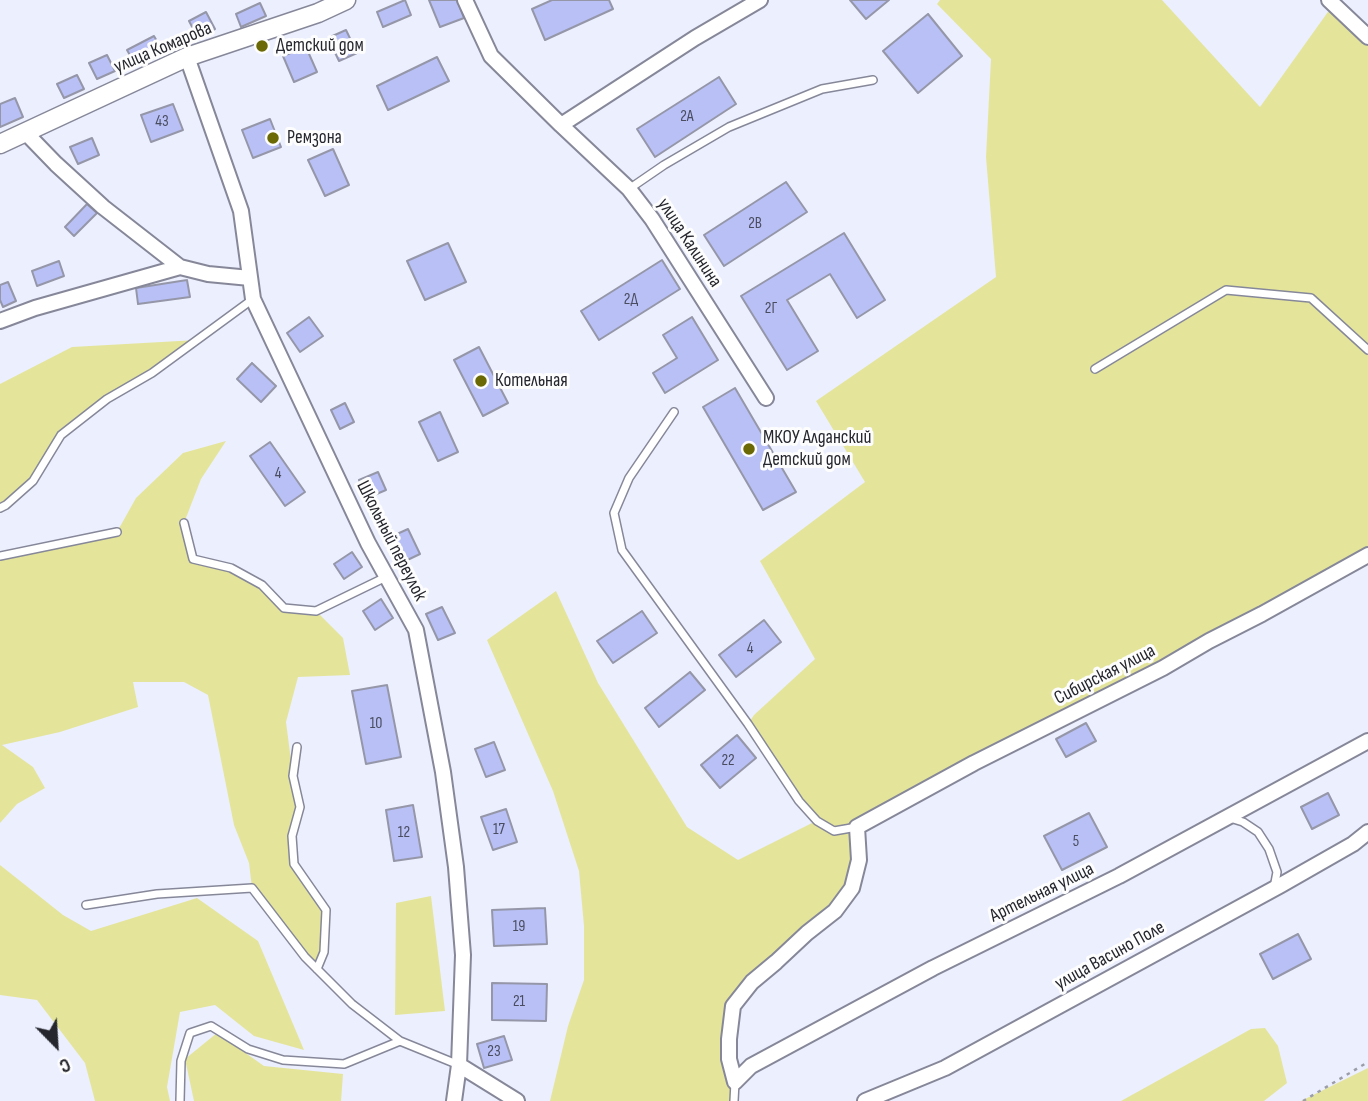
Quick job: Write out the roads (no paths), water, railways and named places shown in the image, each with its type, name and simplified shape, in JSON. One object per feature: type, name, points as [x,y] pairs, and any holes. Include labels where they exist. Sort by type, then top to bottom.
[{"type":"street","name":"улица Комарова","points":[[0,144],[187,57],[318,13],[346,0]]},
{"type":"street","name":"улица Калинина","points":[[465,0],[491,56],[629,189],[652,219],[766,398]]},
{"type":"street","points":[[561,125],[695,38],[760,0]]},
{"type":"street","points":[[1329,0],[1368,37]]},
{"type":"street","name":"Школьный переулок","points":[[187,57],[241,211],[253,299],[368,543],[416,631],[443,772],[456,867],[463,955],[459,1065],[454,1101]]},
{"type":"street","points":[[25,132],[103,207],[180,267],[208,274],[250,278]]},
{"type":"street","points":[[0,321],[43,305],[180,267]]},
{"type":"street","name":"Сибирская улица","points":[[857,827],[986,757],[1163,668],[1368,555]]},
{"type":"street","name":"Артельная улица","points":[[735,1082],[751,1066],[933,968],[1119,876],[1368,741]]},
{"type":"street","points":[[735,1082],[729,1059],[733,1006],[751,982],[835,911],[852,888],[859,860],[857,827]]},
{"type":"street","name":"улица Васино Поле","points":[[865,1101],[945,1068],[1274,889],[1353,844],[1368,832]]},
{"type":"street","points":[[459,1065],[517,1101]]},
{"type":"lane","points":[[629,189],[729,127],[822,89],[873,80]]},
{"type":"lane","points":[[1095,369],[1226,290],[1311,298],[1368,350]]},
{"type":"lane","points":[[0,508],[33,481],[61,435],[107,399],[152,373],[253,299]]},
{"type":"lane","points":[[674,412],[629,478],[614,513],[622,550],[748,724],[799,801],[817,821],[834,831],[857,827]]},
{"type":"lane","points":[[184,523],[192,559],[231,568],[262,585],[284,608],[316,611],[387,576]]},
{"type":"lane","points":[[0,556],[117,533]]},
{"type":"lane","points":[[297,747],[293,776],[300,807],[292,836],[295,864],[326,910],[324,952],[317,969]]},
{"type":"lane","points":[[1227,818],[1242,822],[1258,832],[1269,849],[1277,872],[1274,889]]},
{"type":"lane","points":[[86,905],[157,894],[252,888],[305,957],[352,1004],[400,1041],[459,1065]]},
{"type":"lane","points":[[180,1101],[181,1062],[190,1033],[211,1026],[248,1049],[283,1060],[344,1064],[400,1041]]},
{"type":"lane","points":[[734,1101],[735,1082]]},
{"type":"place","name":"Детский дом","points":[[262,46]]},
{"type":"place","name":"Ремзона","points":[[273,138]]},
{"type":"place","name":"Котельная","points":[[481,381]]},
{"type":"place","name":"МКОУ Алданский Детский дом","points":[[749,449]]}]
